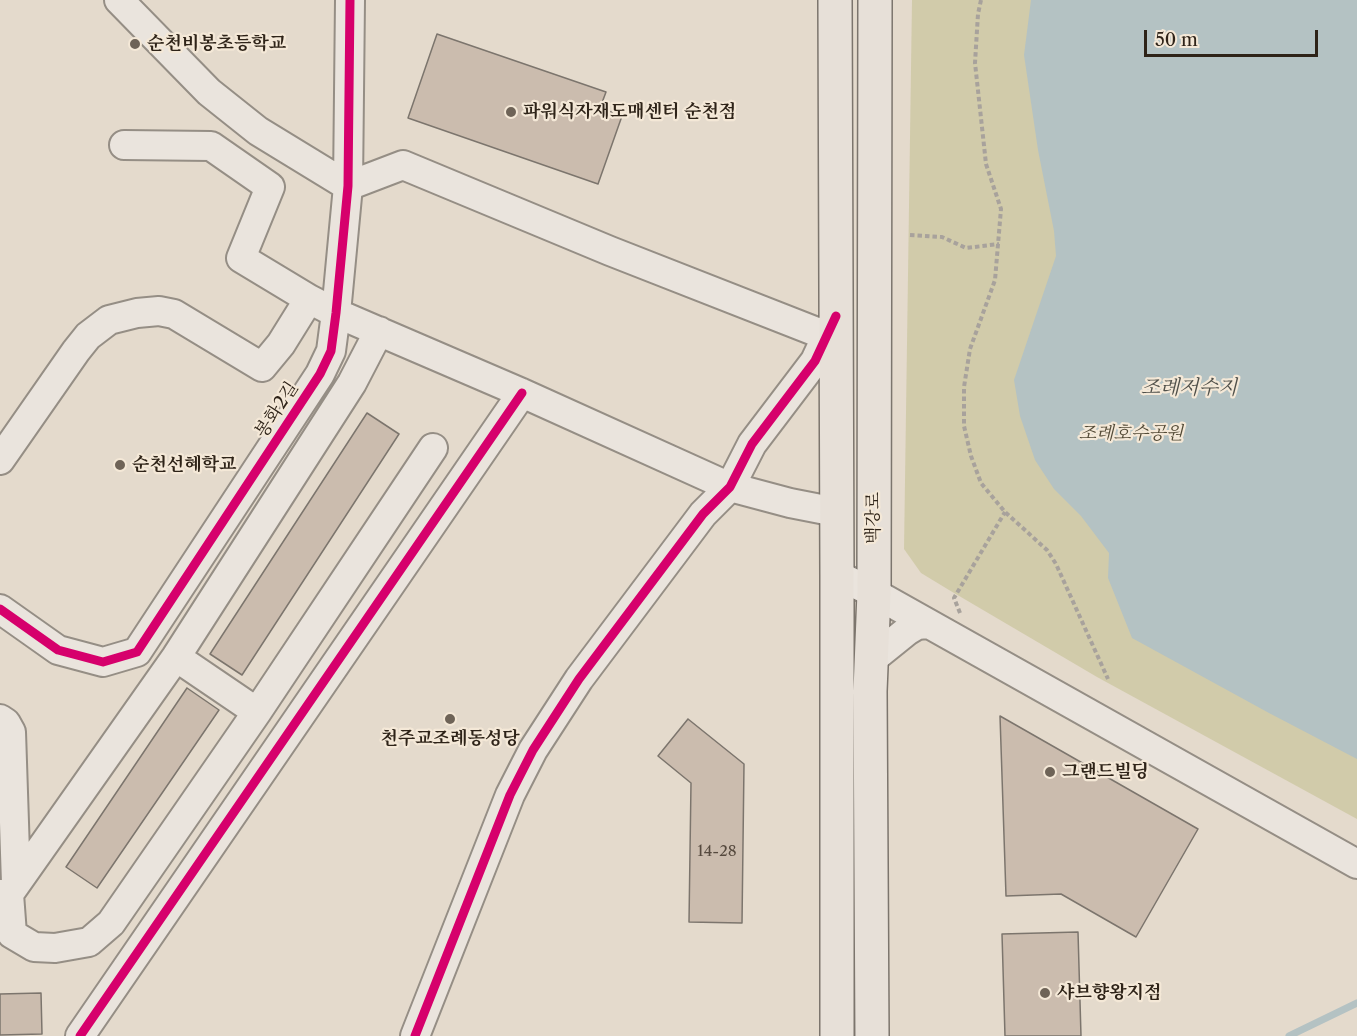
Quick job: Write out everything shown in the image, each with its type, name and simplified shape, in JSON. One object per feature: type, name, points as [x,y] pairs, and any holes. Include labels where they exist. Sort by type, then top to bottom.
[{"type":"main road","name":"백강로","points":[[835,0],[832,326],[837,575],[837,1036]]},
{"type":"main road","name":"백강로","points":[[872,1036],[871,660],[874,593],[875,0]]},
{"type":"street","points":[[119,0],[208,92],[258,131],[348,186],[403,165],[610,251],[832,326],[815,361],[752,444],[730,487],[702,514],[579,679],[533,750],[510,795],[415,1036]]},
{"type":"street","name":"봉화2길","points":[[0,609],[58,650],[103,662],[137,652],[320,374],[331,351],[348,186],[350,0]]},
{"type":"street","points":[[124,145],[211,146],[270,187],[241,258],[336,313],[522,393],[730,487],[836,512]]},
{"type":"street","points":[[0,460],[76,351],[88,336],[109,320],[137,313],[159,311],[174,314],[193,323],[262,367],[281,344],[309,299]]},
{"type":"street","points":[[8,890],[176,657],[352,383],[379,331]]},
{"type":"street","points":[[81,1036],[522,393]]},
{"type":"street","points":[[0,719],[6,723],[11,732],[6,765],[8,890],[12,934],[34,947],[54,948],[89,942],[111,923],[257,712],[433,448]]},
{"type":"street","points":[[837,575],[874,593],[1357,864]]},
{"type":"street","points":[[871,660],[907,631],[917,625],[928,624]]},
{"type":"street","points":[[176,657],[257,712]]},
{"type":"path","points":[[981,0],[975,63],[986,164],[1001,209],[995,280],[970,349],[964,387],[964,426],[971,456],[981,483],[1005,512],[1047,550],[1056,564],[1108,679]]},
{"type":"path","points":[[910,235],[942,237],[966,248],[999,244]]},
{"type":"path","points":[[963,619],[954,598],[1005,512]]},
{"type":"green space","name":"조례저수지","points":[[912,0],[1357,0],[1357,819],[1097,677],[949,590],[921,573],[904,549]]},
{"type":"water","name":"조례저수지","points":[[1031,0],[1357,0],[1357,759],[1132,638],[1108,578],[1109,553],[1081,516],[1054,489],[1035,460],[1020,416],[1014,380],[1056,256],[1054,231],[1038,150],[1024,55]]},
{"type":"building","name":"파워식자재도매센터 순천점","points":[[437,34],[606,92],[600,108],[622,116],[598,184],[408,118]]},
{"type":"building","points":[[367,413],[399,434],[242,675],[210,654]]},
{"type":"building","points":[[187,688],[219,710],[97,888],[66,867]]},
{"type":"building","name":"그랜드빌딩","points":[[1000,716],[1198,829],[1136,937],[1061,894],[1006,896]]},
{"type":"building","points":[[688,719],[744,764],[742,923],[689,922],[691,783],[658,756]]},
{"type":"building","points":[[1078,932],[1081,1036],[1005,1036],[1002,934]]},
{"type":"building","points":[[41,993],[42,1034],[0,1035],[0,994]]},
{"type":"waterway","points":[[1289,1036],[1357,1003]]},
{"type":"cycle path","points":[[0,609],[58,650],[103,662],[137,652],[320,374],[331,351],[348,186],[350,0]]},
{"type":"cycle path","points":[[415,1036],[510,795],[533,750],[579,679],[703,514],[730,487],[752,444],[815,361],[836,316]]},
{"type":"cycle path","points":[[80,1036],[522,393]]},
{"type":"place","name":"순천비봉초등학교","points":[[135,44]]},
{"type":"place","name":"파워식자재도매센터 순천점","points":[[511,112]]},
{"type":"place","name":"순천선혜학교","points":[[120,465]]},
{"type":"place","name":"천주교조례동성당","points":[[450,719]]},
{"type":"place","name":"그랜드빌딩","points":[[1050,772]]},
{"type":"place","name":"샤브향왕지점","points":[[1045,993]]},
{"type":"park label","name":"조례호수공원","points":[[1131,434]]}]
